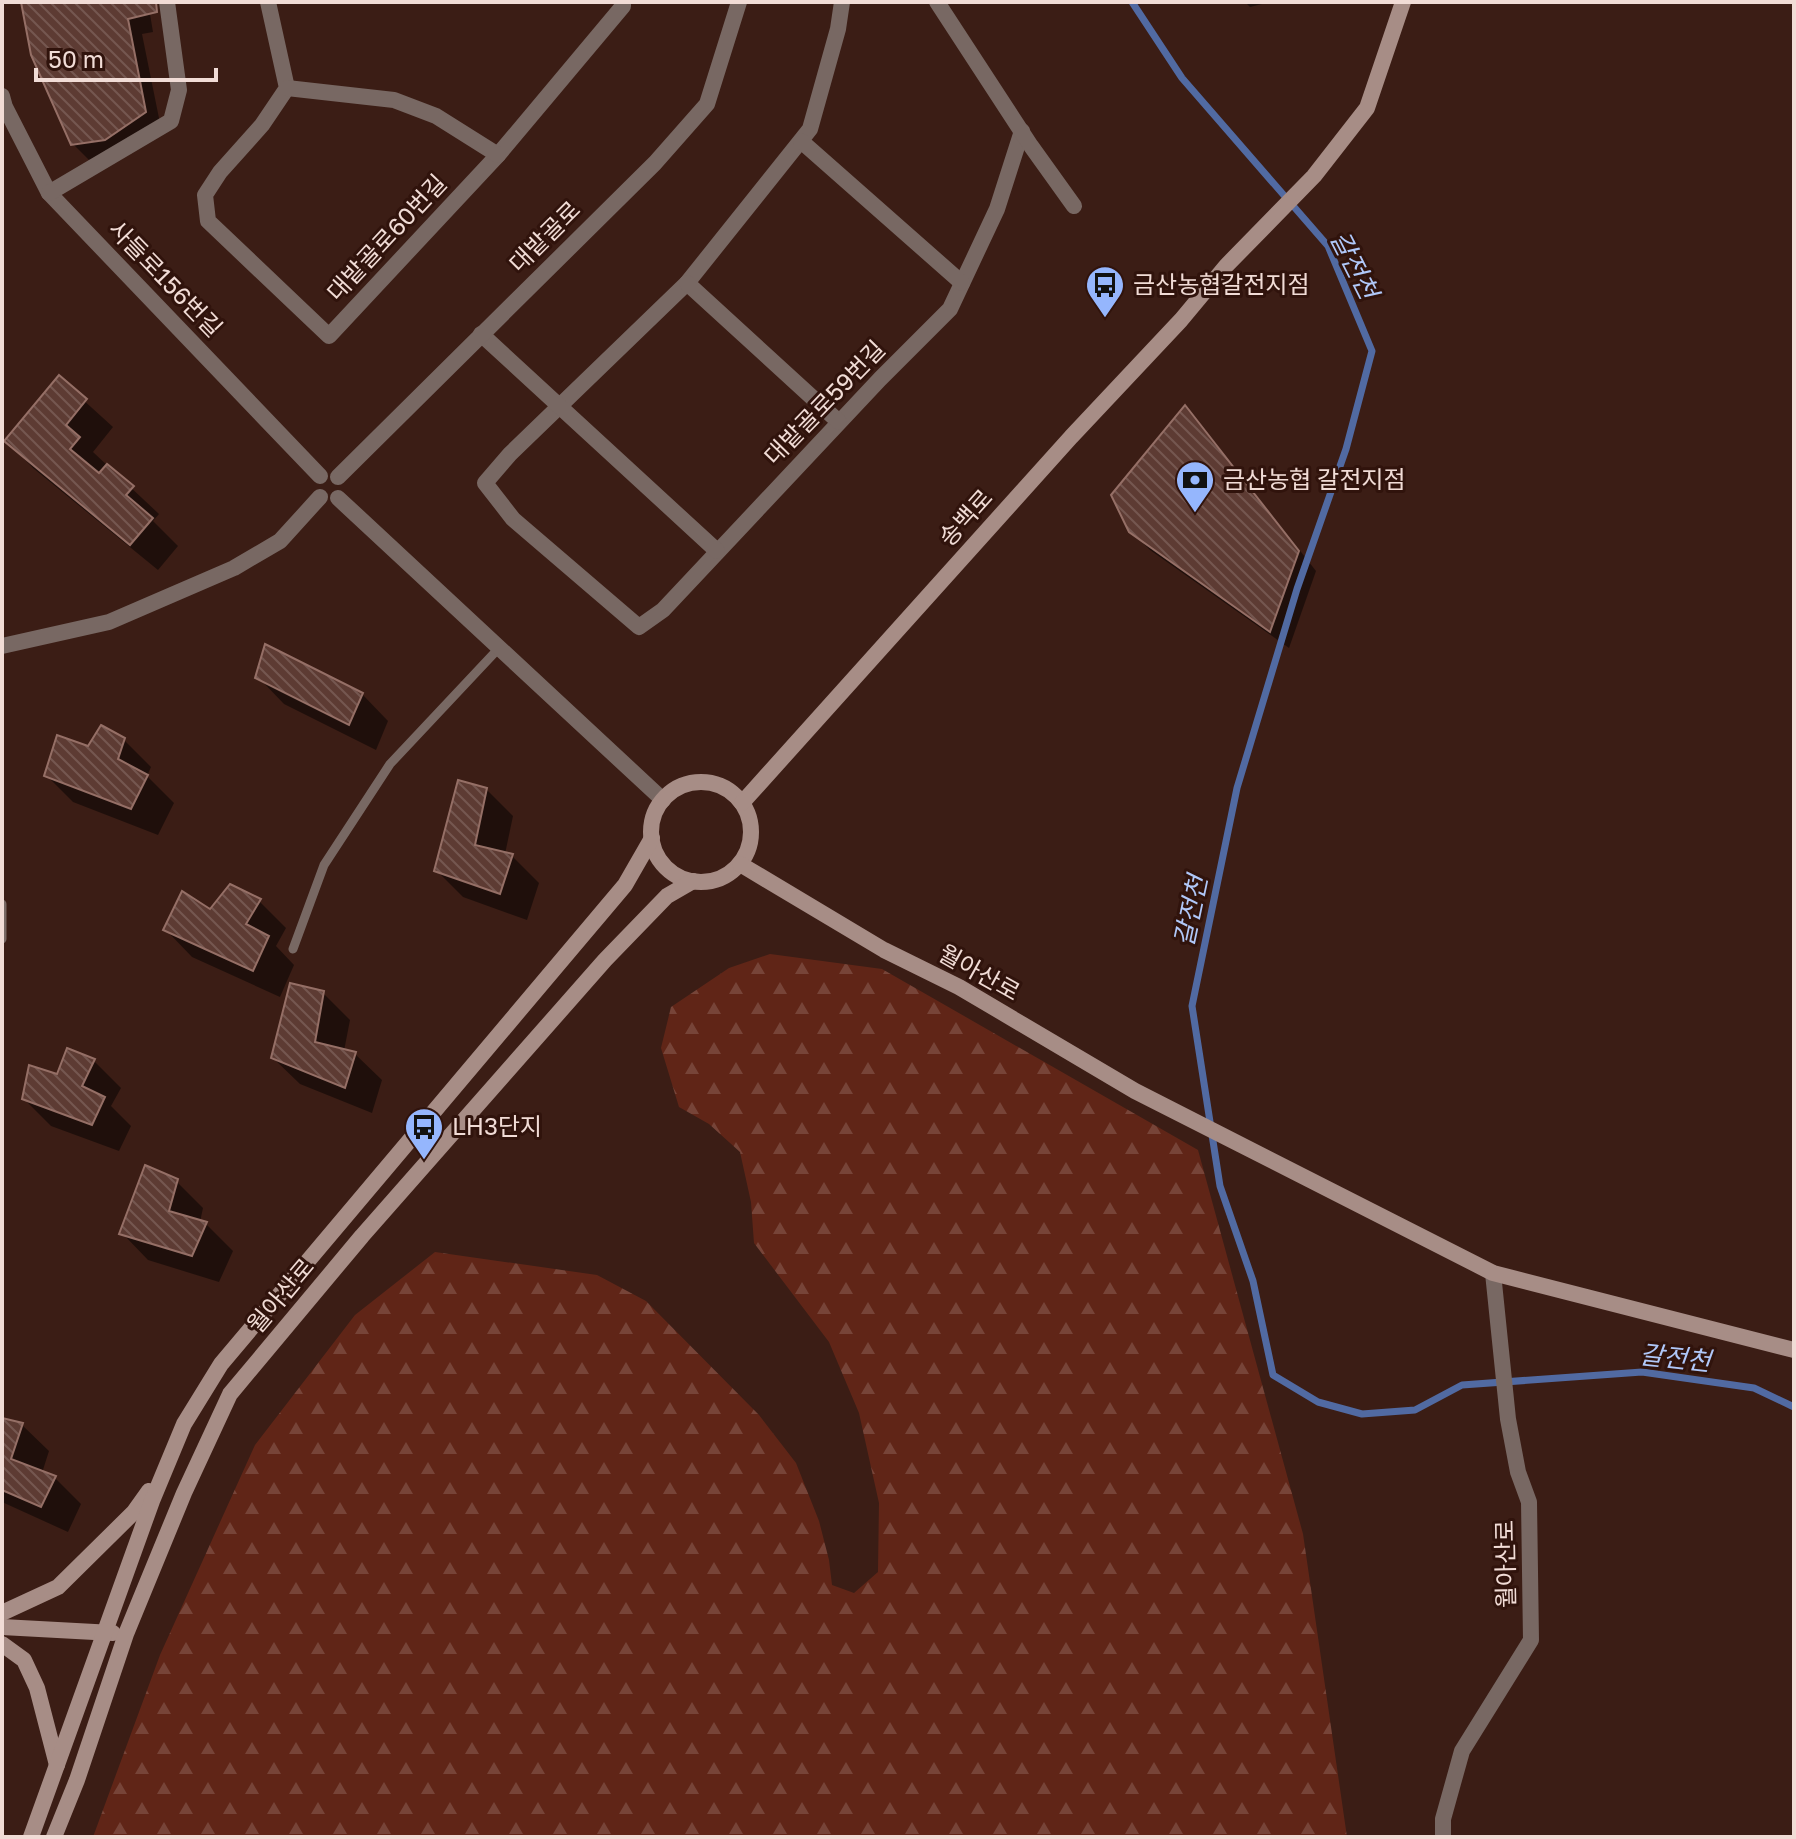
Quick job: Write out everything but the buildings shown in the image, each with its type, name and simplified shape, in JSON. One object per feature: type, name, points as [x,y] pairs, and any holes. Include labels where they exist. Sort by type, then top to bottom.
[{"type":"main road","name":"송백로","points":[[742,803],[1071,437],[1181,320],[1226,266],[1314,176],[1367,108],[1403,2]]},
{"type":"main road","points":[[709,783],[722,787],[742,803],[748,815],[750,841],[740,864],[718,879],[693,881],[680,877],[660,861],[652,838],[652,823],[663,800],[684,785],[709,783]]},
{"type":"main road","points":[[31,1837],[164,1470],[184,1424],[221,1364],[625,885],[652,838]]},
{"type":"main road","name":"월아산로","points":[[740,864],[884,950],[959,987],[1135,1091],[1493,1273]]},
{"type":"main road","name":"월아산로","points":[[54,1837],[77,1780],[126,1634],[184,1493],[230,1394],[362,1236],[605,960],[667,896],[693,881]]},
{"type":"main road","points":[[1493,1273],[1794,1350]]},
{"type":"main road","points":[[2,1613],[58,1587],[134,1512],[164,1470]]},
{"type":"main road","points":[[2,1627],[126,1634]]},
{"type":"main road","points":[[2,1644],[24,1660],[37,1688],[57,1765]]},
{"type":"street","points":[[49,193],[171,121],[179,90],[167,2]]},
{"type":"street","points":[[268,2],[287,88],[394,100],[436,116],[498,155]]},
{"type":"street","name":"대밭골로60번길","points":[[287,88],[262,125],[220,172],[205,195],[208,221],[329,336],[498,155],[623,6],[623,2]]},
{"type":"street","name":"대밭골로","points":[[338,477],[655,163],[707,104],[739,2]]},
{"type":"street","points":[[559,407],[687,283],[810,129],[838,29],[842,2]]},
{"type":"street","points":[[937,2],[1074,206]]},
{"type":"street","name":"사들로156번길","points":[[2,96],[49,193],[320,476]]},
{"type":"street","name":"대밭골로59번길","points":[[559,407],[485,483],[513,519],[639,627],[663,610],[950,309],[997,209],[1022,131]]},
{"type":"street","points":[[801,141],[962,283]]},
{"type":"street","points":[[687,283],[839,422]]},
{"type":"street","points":[[481,334],[717,551]]},
{"type":"street","points":[[329,473],[338,477],[343,488],[338,498],[328,501],[320,497],[315,489],[320,476],[329,473]]},
{"type":"street","points":[[2,646],[109,622],[234,568],[280,541],[320,497]]},
{"type":"street","points":[[338,498],[663,800]]},
{"type":"street","name":"월아산로","points":[[1443,1837],[1443,1819],[1462,1751],[1531,1640],[1529,1502],[1518,1472],[1508,1419],[1493,1273]]},
{"type":"lane","points":[[293,949],[324,865],[390,764],[499,648]]},
{"type":"lane","points":[[2,904],[2,939]]},
{"type":"green space","points":[[770,954],[882,969],[1198,1150],[1303,1534],[1347,1837],[93,1837],[160,1655],[255,1445],[355,1315],[435,1252],[597,1275],[646,1301],[759,1415],[796,1463],[819,1521],[832,1585],[854,1593],[878,1572],[879,1503],[859,1413],[829,1342],[754,1243],[751,1202],[740,1152],[709,1124],[679,1107],[661,1048],[671,1007],[729,968]]},
{"type":"waterway","name":"갈전천","points":[[1132,2],[1182,78],[1328,246],[1372,351],[1346,449],[1297,589],[1237,788],[1192,1006],[1220,1186],[1253,1281],[1273,1375],[1318,1402],[1362,1414],[1415,1410],[1462,1385],[1642,1372],[1754,1388],[1794,1407]]},
{"type":"place","name":"금산농협갈전지점","points":[[1105,319]]},
{"type":"place","name":"금산농협 갈전지점","points":[[1195,514]]},
{"type":"place","name":"LH3단지","points":[[424,1161]]}]
